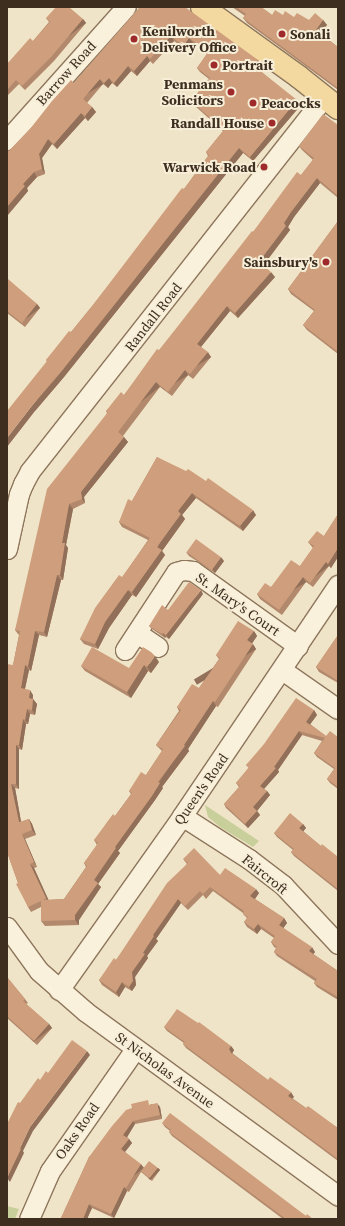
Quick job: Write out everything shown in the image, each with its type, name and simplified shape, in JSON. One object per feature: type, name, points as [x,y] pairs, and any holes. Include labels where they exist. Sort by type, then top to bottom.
[{"type":"main road","points":[[202,7],[331,103]]},
{"type":"street","name":"Barrow Road","points":[[7,140],[126,7]]},
{"type":"street","name":"Randall Road","points":[[7,549],[20,494],[23,484],[30,471],[331,103]]},
{"type":"street","name":"St. Mary's Court","points":[[125,650],[176,572],[184,570],[193,571],[298,646]]},
{"type":"street","name":"Queen's Road","points":[[59,990],[182,816],[338,586]]},
{"type":"street","points":[[137,633],[158,647]]},
{"type":"street","points":[[282,670],[338,709]]},
{"type":"street","name":"Faircroft","points":[[182,816],[249,859],[283,885],[338,944]]},
{"type":"street","name":"St Nicholas Avenue","points":[[7,927],[39,971],[59,990],[338,1196]]},
{"type":"street","name":"Oaks Road","points":[[29,1219],[50,1170],[136,1048]]},
{"type":"green space","points":[[205,805],[259,841],[253,847],[220,827],[208,817]]},
{"type":"green space","points":[[7,1206],[19,1209],[15,1219],[7,1219]]},
{"type":"building","points":[[56,7],[69,7],[83,19],[51,57],[22,86],[16,80],[7,90],[7,64],[30,38],[33,41],[50,22],[46,18]]},
{"type":"building","points":[[140,7],[185,7],[258,60],[254,66],[297,100],[250,157],[239,148],[7,438],[7,411],[69,331],[71,332],[93,305],[182,188],[184,189],[209,155],[206,152],[224,130],[191,101],[210,78],[197,68],[208,52],[189,38],[183,46],[171,36],[150,59],[147,56],[134,71],[128,66],[114,83],[109,78],[104,83],[100,79],[83,99],[92,107],[85,116],[81,113],[54,144],[48,139],[39,154],[42,169],[34,172],[23,184],[25,186],[7,207],[7,153],[30,129],[71,80],[74,83]]},
{"type":"building","points":[[236,7],[261,7],[272,15],[275,10],[283,15],[285,11],[294,17],[297,13],[309,20],[315,13],[323,20],[316,30],[338,47],[338,88],[243,18],[246,14]]},
{"type":"building","points":[[323,114],[338,125],[338,196],[317,178],[291,212],[284,223],[286,226],[259,262],[271,272],[235,313],[227,306],[197,344],[208,352],[190,374],[185,370],[168,392],[156,382],[118,432],[124,437],[81,492],[82,499],[69,504],[62,543],[65,543],[60,575],[57,575],[44,632],[35,631],[28,666],[25,665],[21,688],[30,690],[29,698],[33,699],[32,710],[27,709],[25,720],[23,719],[19,745],[16,745],[16,784],[11,784],[19,822],[29,819],[32,830],[22,834],[34,862],[30,864],[46,898],[43,900],[64,899],[76,882],[87,866],[84,863],[98,843],[94,840],[113,814],[115,816],[132,793],[129,791],[141,772],[146,775],[163,749],[156,745],[181,710],[177,707],[192,684],[199,688],[220,658],[216,655],[238,621],[254,631],[247,640],[253,644],[215,702],[213,701],[184,745],[185,746],[158,782],[160,783],[152,796],[115,847],[116,848],[94,880],[98,883],[75,915],[75,920],[41,921],[41,901],[28,907],[16,884],[18,883],[7,852],[7,664],[13,665],[20,631],[15,630],[47,489],[108,412],[106,411],[121,392],[124,395],[157,349],[159,350],[252,231],[253,232],[297,172],[301,175],[314,158],[299,146]]},
{"type":"building","name":"Sainsbury's","points":[[338,221],[338,352],[303,325],[315,310],[288,289]]},
{"type":"building","points":[[8,279],[37,304],[22,323],[7,311]]},
{"type":"building","points":[[157,457],[186,471],[188,469],[206,481],[208,478],[253,510],[240,526],[192,493],[178,511],[181,514],[157,547],[162,550],[132,592],[128,590],[105,622],[95,644],[80,639],[95,608],[119,575],[122,577],[150,538],[119,522],[128,499],[132,501]]},
{"type":"building","points":[[338,514],[338,548],[328,564],[326,562],[310,583],[303,577],[279,610],[257,594],[265,583],[271,587],[291,560],[300,566],[314,546],[308,542],[317,531],[324,536]]},
{"type":"building","points":[[196,539],[221,557],[212,570],[187,552]]},
{"type":"building","points":[[189,582],[201,590],[166,635],[149,626],[162,605],[168,610]]},
{"type":"building","points":[[338,635],[338,681],[316,667]]},
{"type":"building","points":[[92,647],[129,668],[143,647],[155,656],[147,667],[144,665],[127,692],[81,666]]},
{"type":"building","points":[[296,698],[314,710],[306,722],[326,736],[330,731],[338,737],[338,787],[327,779],[335,768],[314,753],[325,738],[299,731],[274,767],[276,768],[260,786],[267,791],[253,807],[257,811],[245,824],[224,804],[240,786],[236,783],[249,767],[246,765],[264,744]]},
{"type":"building","points":[[290,813],[303,824],[299,828],[321,846],[322,844],[338,857],[338,889],[291,852],[294,849],[274,833]]},
{"type":"building","points":[[194,848],[220,875],[225,868],[256,889],[250,896],[284,918],[279,925],[312,947],[309,951],[338,971],[338,997],[314,983],[317,979],[274,952],[277,947],[271,942],[275,936],[258,924],[254,929],[244,922],[248,917],[243,914],[244,911],[210,887],[203,894],[200,891],[185,906],[178,899],[153,935],[154,936],[143,953],[145,954],[132,972],[133,981],[129,987],[122,982],[116,992],[99,980],[114,958],[116,960],[167,883],[188,863],[183,859]]},
{"type":"building","points":[[7,977],[25,999],[23,1001],[49,1024],[34,1041],[7,1016]]},
{"type":"building","points":[[177,1009],[198,1023],[199,1022],[231,1046],[229,1049],[231,1053],[268,1080],[270,1077],[291,1092],[288,1096],[306,1108],[308,1106],[338,1128],[338,1159],[183,1044],[185,1042],[164,1027]]},
{"type":"building","points":[[72,1040],[87,1051],[30,1127],[7,1178],[7,1124],[18,1102],[20,1103],[38,1078],[40,1080],[46,1071],[48,1073]]},
{"type":"building","points":[[148,1100],[149,1105],[157,1103],[160,1115],[133,1121],[123,1135],[129,1139],[121,1149],[141,1164],[126,1188],[124,1187],[111,1214],[89,1204],[83,1219],[61,1218],[89,1157],[126,1110],[132,1108],[131,1104]]},
{"type":"building","points":[[170,1113],[306,1216],[307,1214],[313,1219],[286,1219],[169,1132],[171,1130],[162,1123]]},
{"type":"building","points":[[149,1161],[158,1168],[150,1178],[141,1171]]},
{"type":"place","name":"Sonali","points":[[282,34]]},
{"type":"place","name":"Kenilworth Delivery Office","points":[[134,39]]},
{"type":"place","name":"Portrait","points":[[214,65]]},
{"type":"place","name":"Penmans Solicitors","points":[[231,92]]},
{"type":"place","name":"Peacocks","points":[[253,103]]},
{"type":"place","name":"Randall House","points":[[272,123]]},
{"type":"place","name":"Warwick Road","points":[[264,167]]},
{"type":"place","name":"Sainsbury's","points":[[326,262]]}]
